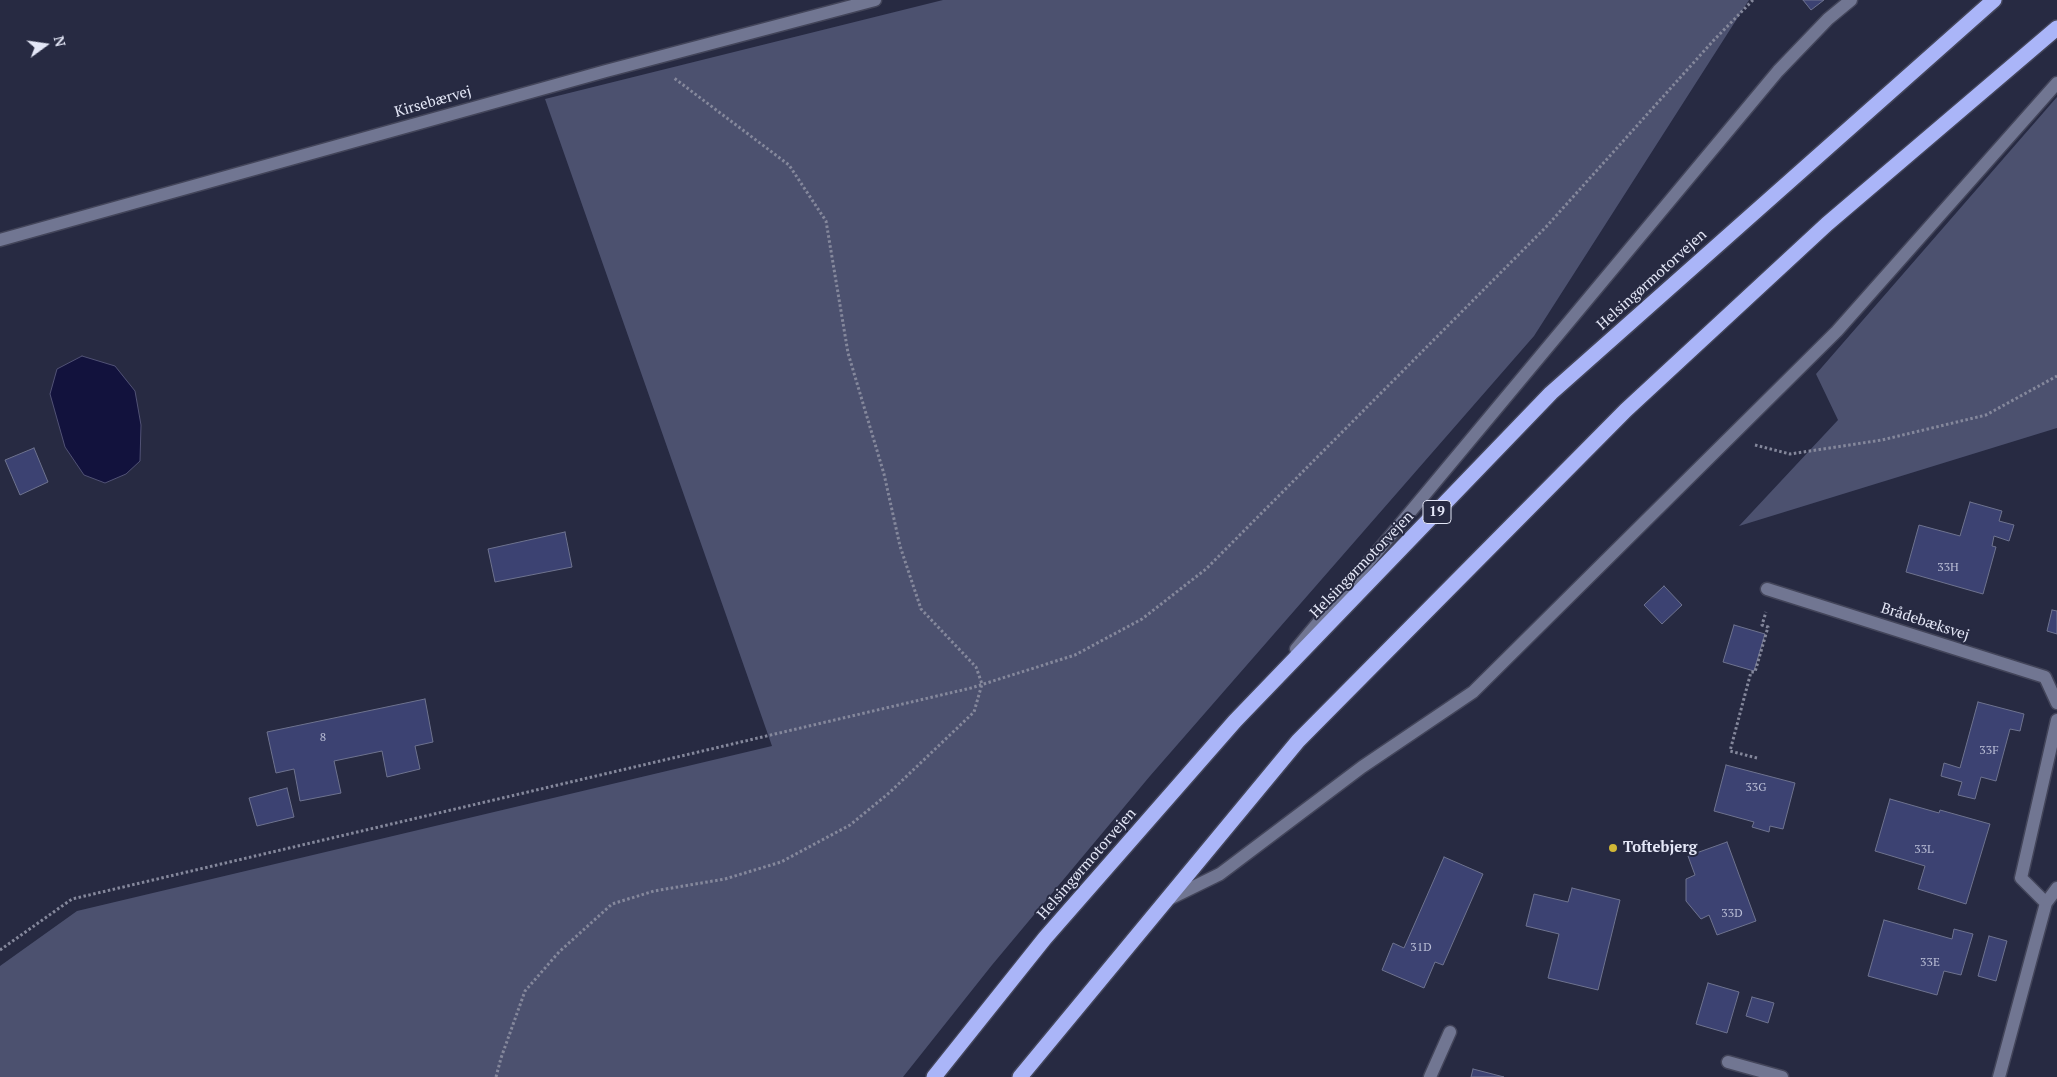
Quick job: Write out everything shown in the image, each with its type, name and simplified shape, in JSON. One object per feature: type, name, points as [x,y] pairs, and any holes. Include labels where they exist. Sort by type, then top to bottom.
[{"type":"highway","name":"Helsingørmotorvejen","points":[[934,1077],[1046,938],[1235,721],[1551,393],[1994,0]]},
{"type":"highway","points":[[1020,1077],[1298,741],[1626,410],[1827,224],[2057,28]]},
{"type":"street","name":"Kirsebærvej","points":[[0,240],[650,59],[875,0]]},
{"type":"street","points":[[1235,721],[1778,71],[1828,19],[1851,0]]},
{"type":"street","points":[[1166,900],[1220,874],[1362,767],[1473,692],[1837,331],[2057,83]]},
{"type":"street","name":"Brådebæksvej","points":[[1769,590],[2045,677],[2057,703]]},
{"type":"street","points":[[2046,902],[2021,878],[2057,720]]},
{"type":"street","points":[[1999,1077],[2046,902],[2057,888]]},
{"type":"street","points":[[1430,1077],[1450,1032]]},
{"type":"street","points":[[1728,1062],[1782,1077]]},
{"type":"path","points":[[0,950],[72,900],[982,684],[1075,655],[1142,618],[1206,569],[1546,227],[1713,41],[1753,0]]},
{"type":"path","points":[[496,1077],[525,992],[559,952],[612,904],[654,891],[725,879],[782,862],[850,825],[896,787],[974,712],[982,684],[976,667],[921,609],[900,546],[884,474],[848,353],[826,221],[789,164],[650,59]]},
{"type":"path","points":[[1728,438],[1790,454],[1882,440],[1986,414],[2057,376]]},
{"type":"path","points":[[1757,758],[1730,751],[1751,672],[1755,672],[1768,626],[1762,625],[1769,590]]},
{"type":"shaded area","points":[[943,0],[1749,0],[1534,336],[1150,776],[992,965],[903,1077],[0,1077],[0,966],[77,911],[772,746],[545,99]]},
{"type":"shaded area","points":[[2057,97],[2057,428],[1739,526],[1838,420],[1816,374]]},
{"type":"shaded area","points":[[82,356],[115,366],[135,391],[141,425],[140,461],[126,474],[105,483],[84,475],[65,447],[50,394],[57,369]]},
{"type":"building","points":[[1803,0],[1824,0],[1811,10]]},
{"type":"building","points":[[34,448],[48,482],[20,495],[5,460]]},
{"type":"building","points":[[1970,502],[2002,511],[1999,521],[2014,525],[2009,541],[1994,536],[1992,546],[1996,547],[1983,594],[1906,572],[1919,525],[1960,536]]},
{"type":"building","points":[[565,532],[572,567],[495,582],[488,549]]},
{"type":"building","points":[[1664,586],[1682,605],[1662,624],[1644,605]]},
{"type":"building","points":[[2052,610],[2057,611],[2057,634],[2047,631]]},
{"type":"building","points":[[1734,625],[1765,634],[1754,671],[1723,662]]},
{"type":"building","points":[[425,699],[433,742],[415,746],[420,769],[387,777],[382,751],[334,761],[341,793],[300,801],[294,769],[276,773],[267,732]]},
{"type":"building","points":[[1978,702],[2024,714],[2020,731],[2010,729],[1996,781],[1981,777],[1975,799],[1958,795],[1962,782],[1941,776],[1944,763],[1960,768]]},
{"type":"building","points":[[1726,765],[1795,783],[1783,829],[1770,826],[1769,832],[1752,827],[1754,822],[1714,811]]},
{"type":"building","points":[[287,788],[294,817],[257,826],[249,798]]},
{"type":"building","points":[[1890,799],[1939,813],[1940,810],[1990,824],[1966,904],[1918,889],[1925,866],[1875,851]]},
{"type":"building","points":[[1727,842],[1756,921],[1717,935],[1709,915],[1701,919],[1686,901],[1686,879],[1695,875],[1688,856]]},
{"type":"building","points":[[1444,857],[1483,874],[1443,965],[1435,962],[1424,988],[1382,970],[1393,943],[1404,948]]},
{"type":"building","points":[[1572,888],[1620,900],[1598,990],[1548,978],[1559,934],[1526,926],[1534,894],[1568,902]]},
{"type":"building","points":[[1884,920],[1952,939],[1954,929],[1973,934],[1961,975],[1944,971],[1937,995],[1868,976]]},
{"type":"building","points":[[1989,936],[2007,941],[1996,981],[1978,976]]},
{"type":"building","points":[[1708,983],[1739,992],[1727,1033],[1696,1024]]},
{"type":"building","points":[[1752,997],[1774,1003],[1768,1023],[1746,1016]]},
{"type":"building","points":[[1473,1069],[1504,1077],[1471,1077]]},
{"type":"place","name":"Toftebjerg","points":[[1613,848]]}]
